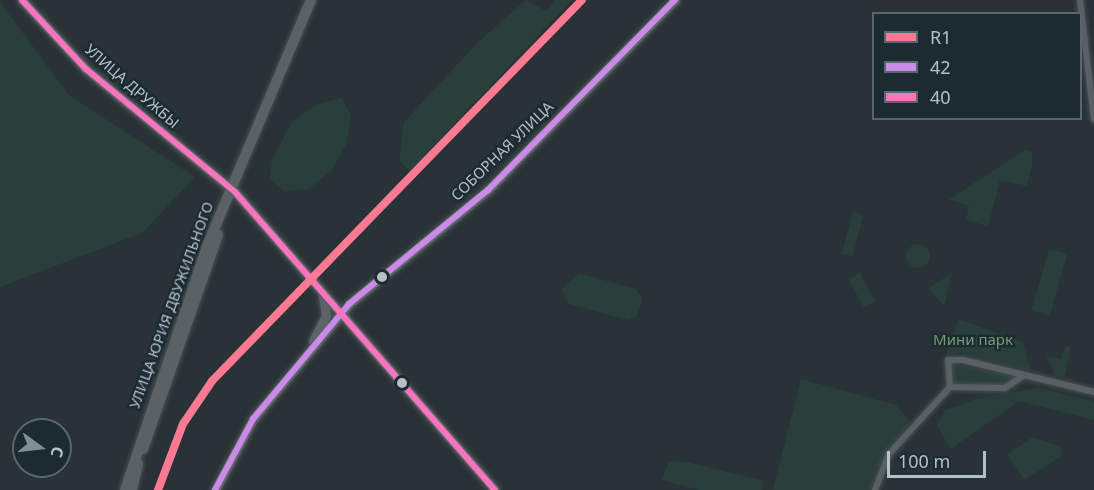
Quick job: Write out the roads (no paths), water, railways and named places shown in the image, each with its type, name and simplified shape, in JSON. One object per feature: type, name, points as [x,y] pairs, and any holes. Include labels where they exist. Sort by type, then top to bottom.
[{"type":"main road","name":"УЛИЦА ЮРИЯ ДВУЖИЛЬНОГО","points":[[124,490],[232,190],[311,0]]},
{"type":"main road","name":"УЛИЦА ЮРИЯ ДВУЖИЛЬНОГО","points":[[132,490],[232,190],[318,0]]},
{"type":"street","name":"УЛИЦА ДРУЖБЫ","points":[[22,0],[86,69],[232,190],[495,490]]},
{"type":"street","name":"СОБОРНАЯ УЛИЦА","points":[[306,355],[342,313],[393,265],[488,190],[675,0]]},
{"type":"street","points":[[1082,17],[1094,119]]},
{"type":"street","points":[[215,490],[254,419],[306,355],[326,315],[323,292]]},
{"type":"street","points":[[875,490],[889,454],[950,387],[948,360],[1094,392]]},
{"type":"street","points":[[950,387],[1005,388],[1024,375]]},
{"type":"park label","name":"Мини парк","points":[[973,340]]}]
